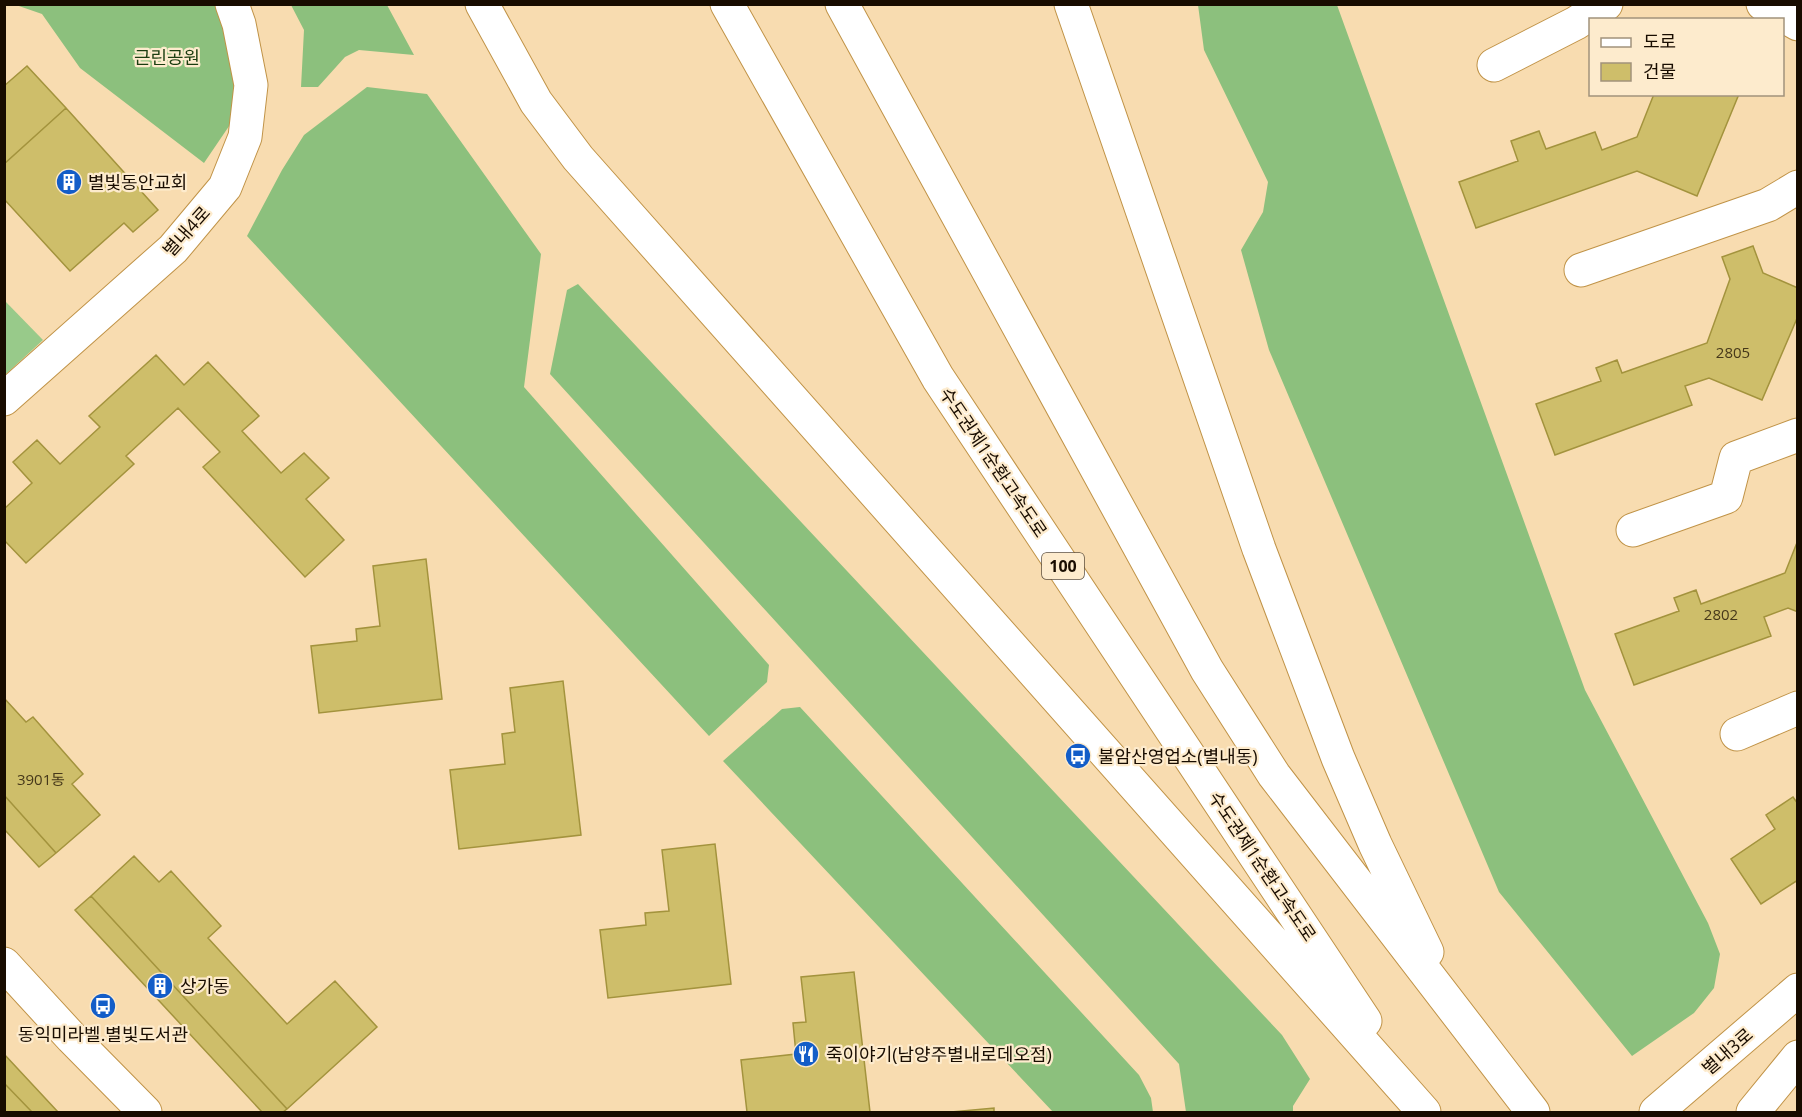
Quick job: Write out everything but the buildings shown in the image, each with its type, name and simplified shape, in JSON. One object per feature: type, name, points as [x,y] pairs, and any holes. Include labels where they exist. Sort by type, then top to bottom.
[{"type":"main road","name":"별내4로","points":[[4,399],[173,249],[225,187],[245,137],[251,85],[239,24],[232,4]]},
{"type":"main road","points":[[482,4],[536,102],[578,158],[1425,1113]]},
{"type":"main road","name":"수도권제1순환고속도로","points":[[727,4],[938,378],[1425,1113]]},
{"type":"main road","points":[[842,4],[1207,670],[1281,784],[1533,1113]]},
{"type":"main road","points":[[1071,4],[1259,549],[1338,758],[1420,941],[1503,1073]]},
{"type":"main road","points":[[1494,65],[1576,23],[1606,4]]},
{"type":"main road","points":[[1763,4],[1797,24]]},
{"type":"main road","points":[[1581,270],[1768,205],[1797,187]]},
{"type":"main road","points":[[1633,530],[1726,497],[1736,458],[1797,435]]},
{"type":"main road","points":[[1737,734],[1797,708]]},
{"type":"main road","points":[[4,964],[145,1113]]},
{"type":"main road","name":"별내3로","points":[[1656,1113],[1797,990]]},
{"type":"main road","points":[[1753,1113],[1797,1057]]},
{"type":"green space","name":"근린공원","points":[[16,5],[219,5],[242,107],[204,163],[80,68],[42,14]]},
{"type":"green space","points":[[291,5],[387,5],[414,55],[359,50],[345,57],[318,87],[301,87],[304,30]]},
{"type":"green space","points":[[1198,5],[1337,5],[1585,690],[1708,923],[1720,954],[1714,988],[1694,1013],[1632,1056],[1499,892],[1269,350],[1241,250],[1263,212],[1268,182],[1204,50]]},
{"type":"green space","points":[[367,87],[427,94],[541,254],[524,387],[769,665],[767,682],[709,736],[247,236],[282,170],[304,135]]},
{"type":"green space","points":[[578,284],[1282,1035],[1310,1079],[1293,1106],[1293,1112],[1186,1112],[1179,1064],[550,374],[567,290]]},
{"type":"green space","points":[[5,301],[43,340],[5,375]]},
{"type":"green space","points":[[800,707],[1139,1075],[1151,1098],[1153,1112],[1053,1112],[723,761],[782,709]]},
{"type":"place","name":"별빛동안교회","points":[[69,182]]},
{"type":"place","name":"불암산영업소(별내동)","points":[[1078,756]]},
{"type":"place","name":"상가동","points":[[160,986]]},
{"type":"place","name":"동익미라벨.별빛도서관","points":[[103,1006]]},
{"type":"place","name":"죽이야기(남양주별내로데오점)","points":[[806,1054]]}]
